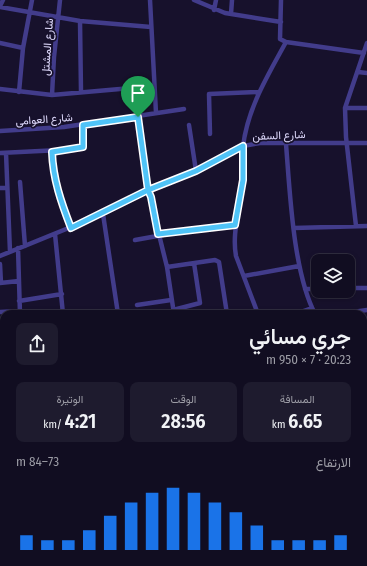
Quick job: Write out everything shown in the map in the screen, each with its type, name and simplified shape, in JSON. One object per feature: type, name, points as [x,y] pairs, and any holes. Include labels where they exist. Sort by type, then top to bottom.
[{"type":"street","points":[[3,0],[0,7],[57,18],[151,27]]},
{"type":"street","points":[[19,92],[23,48],[32,0]]},
{"type":"street","name":"شارع المشتل","points":[[52,95],[57,18],[60,0]]},
{"type":"street","points":[[150,0],[156,113]]},
{"type":"street","points":[[194,0],[214,10],[281,22]]},
{"type":"street","points":[[214,10],[216,0]]},
{"type":"street","points":[[230,14],[232,0]]},
{"type":"street","points":[[281,0],[279,38],[286,42],[364,53]]},
{"type":"street","points":[[80,21],[81,92]]},
{"type":"street","points":[[257,310],[236,256],[235,225],[242,185],[243,146],[259,92],[286,42]]},
{"type":"street","points":[[0,43],[23,48]]},
{"type":"street","points":[[356,226],[346,143],[345,108],[367,43]]},
{"type":"street","points":[[358,72],[367,73]]},
{"type":"street","points":[[0,89],[52,95],[154,86]]},
{"type":"street","points":[[210,134],[209,94],[259,92]]},
{"type":"street","points":[[345,108],[367,108]]},
{"type":"street","name":"شارع العوامى","points":[[0,131],[44,130],[184,109]]},
{"type":"street","points":[[138,117],[148,190],[151,197],[158,234],[167,268],[173,310]]},
{"type":"street","points":[[0,153],[52,152],[83,147],[83,125]]},
{"type":"street","points":[[189,125],[196,171]]},
{"type":"street","name":"شارع السفن","points":[[0,256],[103,214],[148,190],[196,171],[243,146],[254,144],[367,143]]},
{"type":"street","points":[[286,144],[294,228],[300,266],[305,289],[312,308],[306,310]]},
{"type":"street","points":[[52,152],[53,170],[58,193],[71,228]]},
{"type":"street","points":[[6,153],[6,188],[10,252]]},
{"type":"street","points":[[20,182],[24,246]]},
{"type":"street","points":[[0,188],[6,188]]},
{"type":"street","points":[[103,214],[117,310]]},
{"type":"street","points":[[135,240],[158,234],[235,225]]},
{"type":"street","points":[[294,228],[367,226]]},
{"type":"street","points":[[55,234],[63,310]]},
{"type":"street","points":[[18,248],[20,310]]},
{"type":"street","points":[[167,268],[215,260],[219,262],[226,310]]},
{"type":"street","points":[[179,310],[200,303],[194,263]]},
{"type":"street","points":[[0,264],[0,283],[19,281]]},
{"type":"street","points":[[244,276],[300,266]]},
{"type":"street","points":[[355,288],[367,288]]},
{"type":"street","points":[[305,289],[311,289]]},
{"type":"street","points":[[19,300],[62,294]]},
{"type":"street","points":[[137,305],[171,300]]},
{"type":"route","points":[[138,117],[83,125],[83,147],[80,149],[52,152],[54,177],[58,193],[71,228],[103,214],[148,190],[196,171],[243,146],[243,180],[235,225],[158,234],[151,197],[148,190],[139,134],[138,117]]}]
